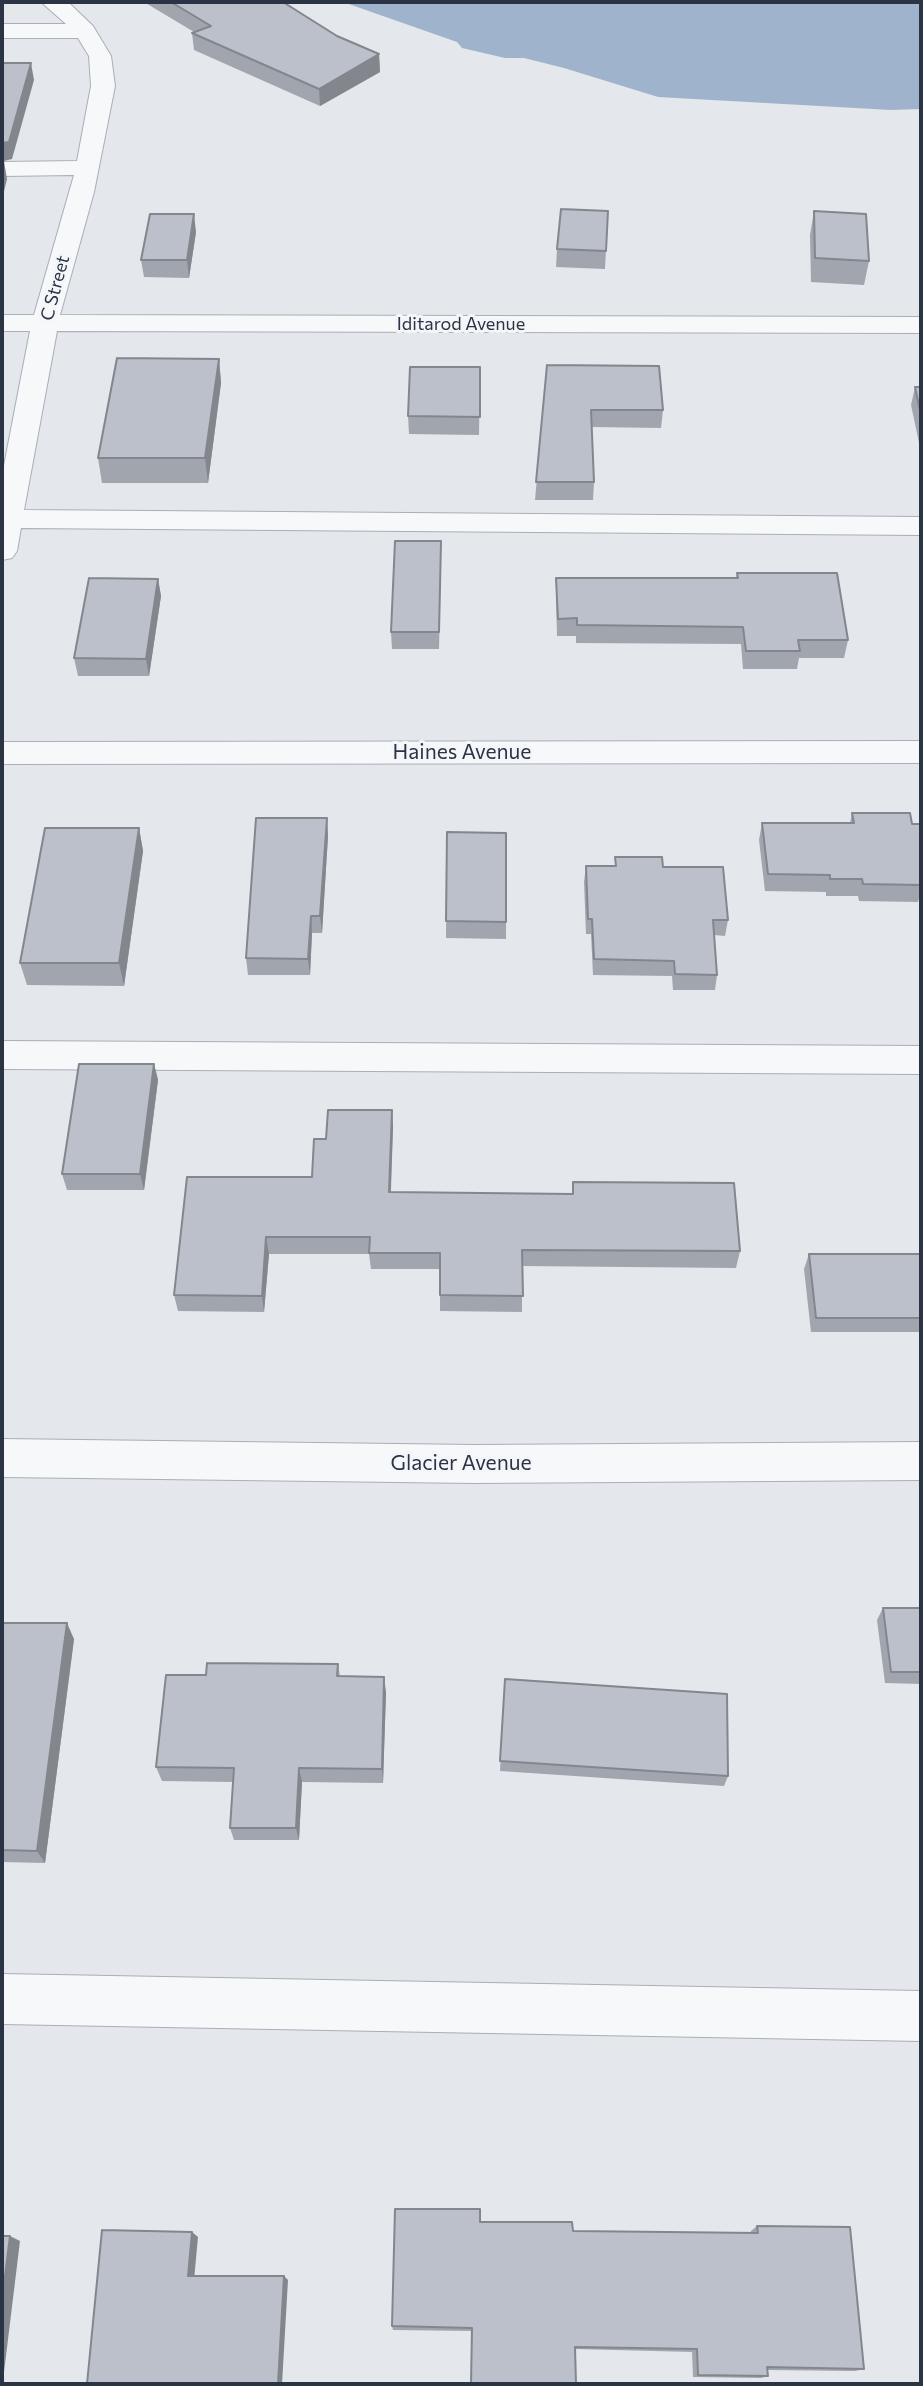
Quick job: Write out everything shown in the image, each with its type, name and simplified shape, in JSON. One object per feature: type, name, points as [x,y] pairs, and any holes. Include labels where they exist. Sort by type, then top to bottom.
[{"type":"street","name":"C Street","points":[[2,551],[5,519],[45,323],[82,192],[103,86],[100,56],[85,31],[63,8],[52,2]]},
{"type":"street","points":[[2,31],[85,31]]},
{"type":"street","points":[[2,169],[86,168]]},
{"type":"street","name":"Iditarod Avenue","points":[[2,323],[921,326]]},
{"type":"street","points":[[5,519],[921,526]]},
{"type":"street","name":"Haines Avenue","points":[[2,753],[921,751]]},
{"type":"street","points":[[2,1055],[921,1060]]},
{"type":"street","name":"Glacier Avenue","points":[[2,1458],[475,1464],[921,1461]]},
{"type":"street","points":[[2,1999],[921,2016]]},
{"type":"water","points":[[343,2],[921,2],[921,109],[891,110],[658,97],[524,58],[505,58],[462,48],[457,42]]},
{"type":"building","points":[[171,2],[283,2],[337,36],[379,54],[319,89],[192,33],[211,26]]},
{"type":"building","points":[[2,63],[31,63],[9,142],[2,143]]},
{"type":"building","points":[[561,209],[608,211],[606,251],[557,249]]},
{"type":"building","points":[[814,211],[866,214],[869,261],[815,258]]},
{"type":"building","points":[[150,214],[194,214],[187,260],[141,260]]},
{"type":"building","points":[[117,358],[219,359],[205,458],[98,458]]},
{"type":"building","points":[[547,365],[659,366],[663,410],[591,410],[594,482],[536,482]]},
{"type":"building","points":[[410,367],[480,367],[480,417],[408,416]]},
{"type":"building","points":[[915,387],[921,387],[921,415]]},
{"type":"building","points":[[395,541],[441,541],[439,632],[391,632]]},
{"type":"building","points":[[737,573],[837,573],[848,640],[798,640],[800,651],[746,651],[743,627],[577,625],[577,618],[558,619],[556,578],[738,578]]},
{"type":"building","points":[[89,578],[158,579],[146,659],[74,658]]},
{"type":"building","points":[[852,813],[910,813],[912,824],[921,824],[921,885],[863,884],[862,879],[830,879],[830,875],[768,874],[762,823],[854,823]]},
{"type":"building","points":[[256,818],[327,818],[320,916],[311,916],[308,959],[246,958]]},
{"type":"building","points":[[45,828],[139,828],[119,963],[20,963]]},
{"type":"building","points":[[447,832],[506,833],[506,922],[446,921]]},
{"type":"building","points":[[615,857],[662,857],[663,867],[723,867],[728,920],[713,920],[717,975],[675,974],[674,961],[594,959],[592,919],[588,919],[586,866],[616,866]]},
{"type":"building","points":[[79,1064],[154,1064],[140,1174],[62,1174]]},
{"type":"building","points":[[328,1110],[392,1110],[389,1192],[573,1194],[573,1182],[734,1183],[740,1251],[522,1250],[523,1296],[440,1295],[440,1253],[369,1253],[370,1237],[266,1237],[262,1296],[174,1295],[187,1177],[312,1177],[314,1139],[326,1139]]},
{"type":"building","points":[[809,1254],[921,1254],[921,1318],[816,1318]]},
{"type":"building","points":[[883,1608],[921,1608],[921,1672],[891,1672]]},
{"type":"building","points":[[2,1623],[67,1623],[37,1851],[2,1850]]},
{"type":"building","points":[[207,1663],[338,1664],[337,1676],[384,1677],[382,1769],[299,1768],[296,1828],[230,1828],[234,1768],[156,1767],[166,1675],[206,1675]]},
{"type":"building","points":[[505,1679],[727,1694],[728,1776],[500,1761]]},
{"type":"building","points":[[395,2209],[480,2209],[480,2222],[572,2222],[573,2231],[758,2233],[757,2226],[850,2227],[864,2369],[767,2367],[768,2376],[698,2375],[697,2349],[575,2347],[576,2384],[471,2384],[472,2328],[392,2326]]},
{"type":"building","points":[[102,2230],[192,2232],[188,2276],[284,2276],[278,2384],[87,2384]]},
{"type":"building","points":[[2,2236],[10,2236],[2,2300]]}]
